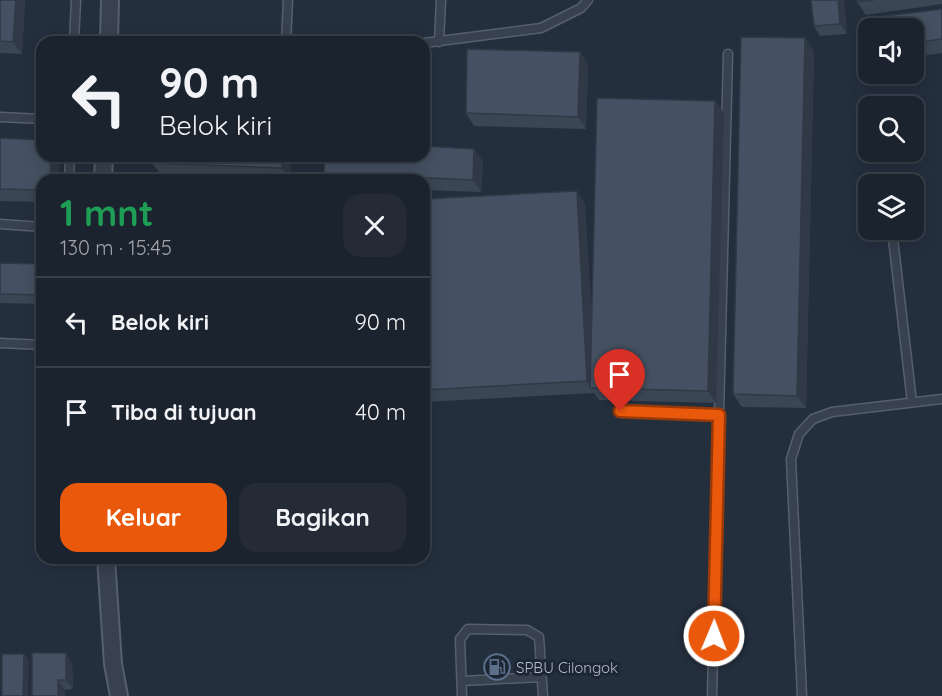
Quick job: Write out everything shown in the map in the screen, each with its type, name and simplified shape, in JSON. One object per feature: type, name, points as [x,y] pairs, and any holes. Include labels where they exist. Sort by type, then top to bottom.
[{"type":"street","points":[[109,36],[110,0]]},
{"type":"street","points":[[106,564],[113,664],[118,696]]},
{"type":"lane","points":[[74,36],[76,0]]},
{"type":"lane","points":[[286,36],[288,0]]},
{"type":"lane","points":[[439,42],[441,0]]},
{"type":"lane","points":[[430,43],[541,28],[588,0]]},
{"type":"lane","points":[[712,696],[728,54]]},
{"type":"lane","points":[[0,117],[36,119]]},
{"type":"lane","points":[[0,224],[36,227]]},
{"type":"lane","points":[[893,240],[912,402]]},
{"type":"lane","points":[[0,344],[36,345]]},
{"type":"lane","points":[[801,696],[791,459],[799,434],[813,419],[832,412],[942,399]]},
{"type":"lane","points":[[620,411],[719,415]]},
{"type":"lane","points":[[462,696],[460,639],[468,629],[526,630],[538,637],[543,696]]},
{"type":"lane","points":[[462,681],[541,677]]},
{"type":"building","points":[[0,0],[16,0],[13,42],[0,41]]},
{"type":"building","points":[[811,0],[838,0],[840,24],[814,26]]},
{"type":"building","points":[[942,9],[942,39],[924,42],[924,18],[868,18]]},
{"type":"building","points":[[741,37],[805,38],[797,396],[733,394]]},
{"type":"building","points":[[467,49],[580,52],[578,117],[466,113]]},
{"type":"building","points":[[597,98],[715,101],[708,391],[590,388]]},
{"type":"building","points":[[0,138],[36,140],[36,162],[51,162],[50,174],[36,174],[36,190],[0,189]]},
{"type":"building","points":[[430,146],[474,149],[473,180],[430,178],[430,174],[324,173],[325,162],[430,162]]},
{"type":"building","points":[[282,162],[282,168],[152,163]]},
{"type":"building","points":[[577,191],[587,381],[430,390],[430,199]]},
{"type":"building","points":[[0,263],[36,264],[36,295],[0,294]]},
{"type":"building","points":[[32,653],[66,653],[66,680],[58,680],[58,696],[32,696]]},
{"type":"building","points":[[2,654],[24,654],[23,696],[2,696]]},
{"type":"place","name":"SPBU Cilongok","points":[[497,667]]},
{"type":"route","points":[[620,411],[719,415],[714,636]]}]
